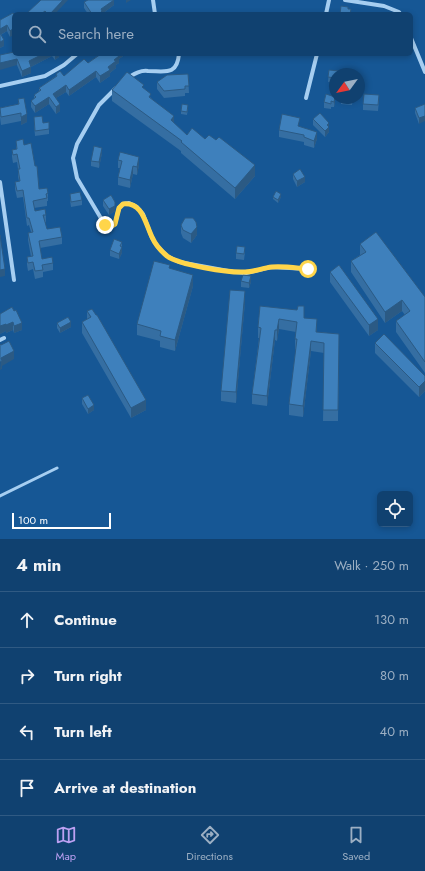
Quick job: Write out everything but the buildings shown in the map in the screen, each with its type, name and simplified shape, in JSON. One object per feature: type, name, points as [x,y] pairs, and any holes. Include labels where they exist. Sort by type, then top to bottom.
[{"type":"street","points":[[154,0],[155,12]]},
{"type":"street","points":[[327,12],[330,0]]},
{"type":"street","points":[[345,0],[384,6],[399,12]]},
{"type":"street","points":[[413,43],[425,72]]},
{"type":"street","points":[[0,86],[46,76],[64,65],[75,56]]},
{"type":"street","points":[[124,81],[138,72],[148,70],[167,73],[174,69],[179,56]]},
{"type":"street","points":[[306,98],[316,56]]},
{"type":"street","points":[[120,85],[99,105],[77,144],[73,158],[77,178],[105,225],[110,227],[115,224],[119,208],[123,204],[129,203],[137,206],[143,214],[152,238],[158,247],[167,256],[179,262],[234,272],[246,272],[270,267],[308,269]]},
{"type":"street","points":[[0,182],[14,280]]},
{"type":"lane","points":[[0,496],[57,468]]},
{"type":"route","points":[[105,225],[110,227],[115,224],[119,208],[123,204],[129,203],[137,206],[143,214],[152,238],[158,247],[167,256],[179,262],[234,272],[246,272],[270,267],[308,269]]}]
